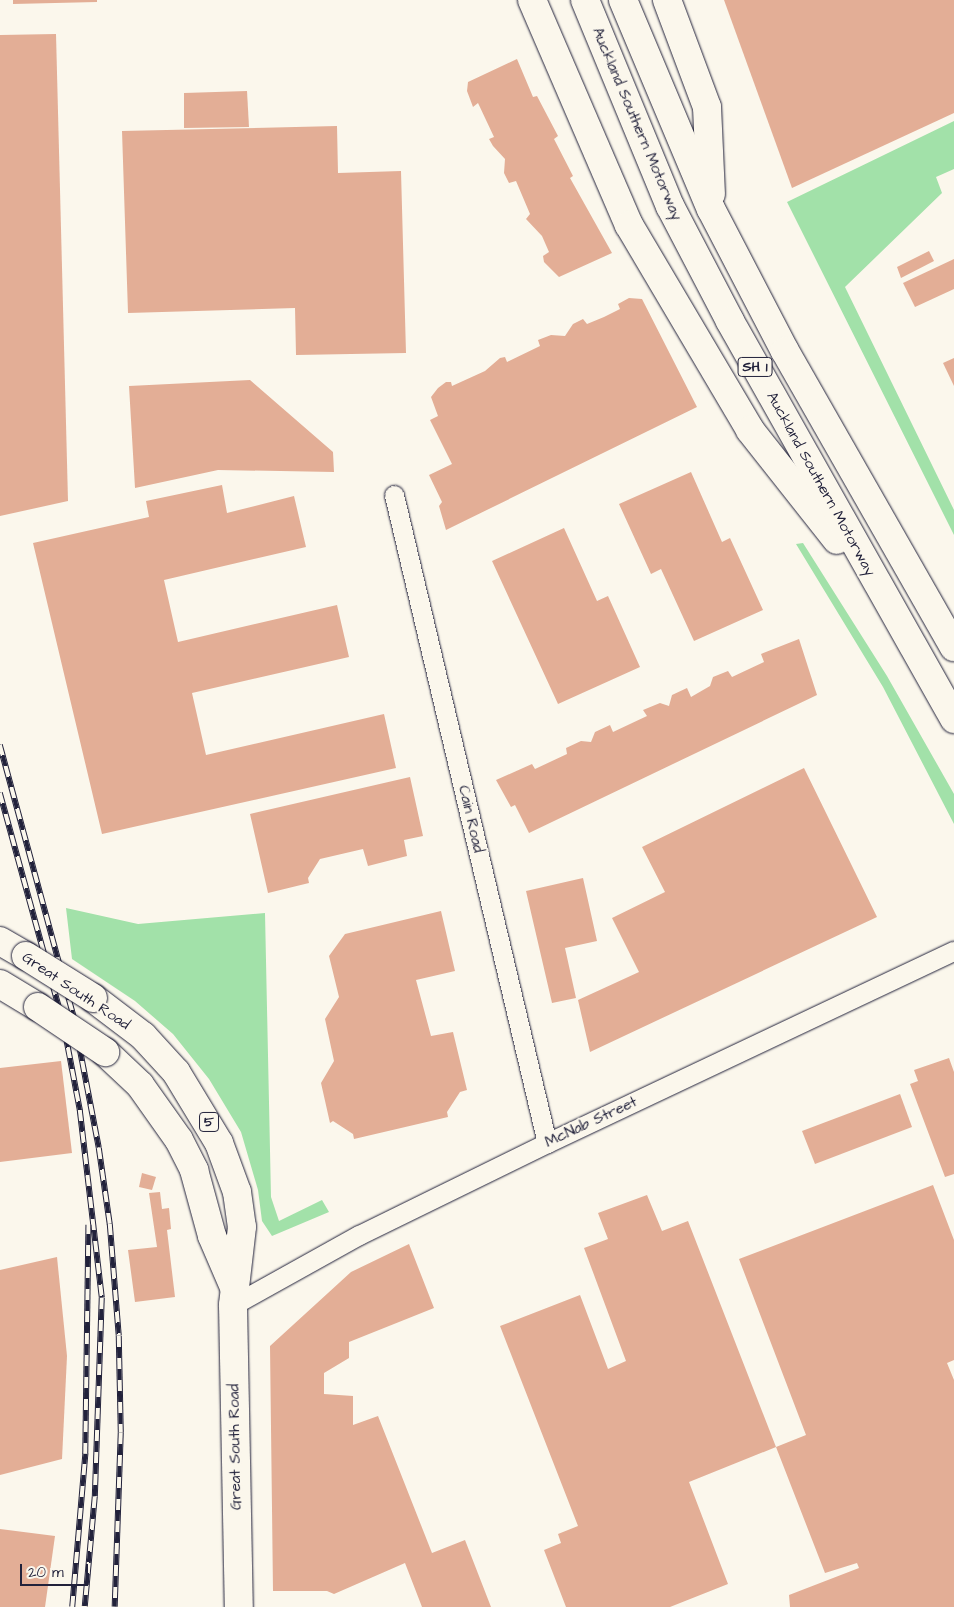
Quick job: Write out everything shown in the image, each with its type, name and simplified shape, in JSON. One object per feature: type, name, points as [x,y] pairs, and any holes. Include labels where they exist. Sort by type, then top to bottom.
[{"type":"main road","points":[[532,0],[634,234],[750,430],[889,606]]},
{"type":"main road","name":"Auckland Southern Motorway","points":[[585,0],[670,206],[734,330],[954,719]]},
{"type":"main road","name":"SH 1","points":[[623,0],[711,209],[785,351],[954,646]]},
{"type":"main road","points":[[667,0],[707,107],[711,209]]},
{"type":"main road","name":"Great South Road","points":[[0,941],[93,998],[159,1052],[198,1105],[220,1143],[236,1192],[242,1227],[234,1296],[239,1607]]},
{"type":"main road","name":"Great South Road","points":[[0,984],[105,1052],[140,1084],[179,1140],[194,1170],[212,1236],[234,1296]]},
{"type":"street","name":"Cain Road","points":[[394,495],[547,1142]]},
{"type":"street","name":"McNab Street","points":[[234,1296],[547,1142],[954,951]]},
{"type":"green space","points":[[954,121],[954,169],[936,177],[942,193],[845,287],[954,510],[954,535],[787,202]]},
{"type":"green space","points":[[803,543],[887,676],[954,794],[954,824],[883,687],[796,544]]},
{"type":"green space","points":[[66,908],[138,924],[265,913],[271,1197],[279,1221],[322,1200],[329,1212],[272,1236],[262,1221],[258,1190],[241,1132],[209,1079],[173,1034],[135,1001],[72,959]]},
{"type":"building","points":[[13,0],[97,0],[97,2],[13,4]]},
{"type":"building","points":[[724,0],[954,0],[954,113],[792,188]]},
{"type":"building","points":[[56,34],[68,501],[0,516],[0,35]]},
{"type":"building","points":[[517,59],[533,97],[537,96],[558,136],[554,139],[573,176],[570,178],[612,253],[559,277],[544,262],[543,256],[549,252],[542,236],[526,219],[530,214],[516,181],[509,183],[504,173],[505,159],[489,139],[494,137],[478,103],[473,107],[467,91],[468,82]]},
{"type":"building","points":[[247,91],[249,127],[184,128],[184,93]]},
{"type":"building","points":[[337,126],[338,173],[401,171],[406,353],[296,355],[295,308],[128,313],[122,131]]},
{"type":"building","points":[[929,251],[934,261],[901,278],[897,267]]},
{"type":"building","points":[[954,259],[954,289],[915,307],[903,283]]},
{"type":"building","points":[[629,298],[642,299],[697,407],[446,530],[439,506],[442,502],[429,475],[452,464],[430,420],[438,416],[431,397],[438,388],[446,382],[451,382],[452,386],[485,371],[500,358],[505,357],[507,362],[540,346],[538,340],[551,335],[565,336],[573,324],[583,319],[587,324],[604,317],[620,309],[618,304]]},
{"type":"building","points":[[954,358],[954,386],[943,363]]},
{"type":"building","points":[[250,380],[333,452],[334,472],[218,470],[135,488],[129,386]]},
{"type":"building","points":[[691,472],[722,542],[730,538],[763,610],[694,641],[661,569],[651,574],[619,504]]},
{"type":"building","points":[[222,485],[227,513],[294,496],[306,547],[164,580],[178,642],[337,605],[349,657],[192,693],[206,755],[384,714],[396,768],[102,834],[33,543],[149,517],[146,501]]},
{"type":"building","points":[[564,528],[597,601],[608,596],[640,667],[558,704],[492,561]]},
{"type":"building","points":[[799,639],[817,695],[529,833],[515,805],[511,807],[496,780],[532,764],[535,769],[567,754],[566,748],[581,741],[591,742],[595,732],[610,725],[613,732],[647,716],[643,710],[660,703],[669,706],[672,695],[687,688],[691,697],[710,686],[713,677],[728,671],[732,677],[764,662],[761,654]]},
{"type":"building","points":[[804,768],[877,917],[590,1052],[578,1000],[639,972],[612,918],[665,892],[642,847]]},
{"type":"building","points":[[410,777],[423,836],[404,840],[407,856],[368,866],[363,849],[320,859],[308,878],[309,883],[268,893],[250,814]]},
{"type":"building","points":[[583,878],[597,941],[565,948],[576,998],[552,1003],[526,891]]},
{"type":"building","points":[[441,911],[455,971],[416,980],[431,1036],[453,1032],[467,1090],[460,1092],[447,1112],[448,1117],[354,1139],[353,1134],[333,1121],[330,1123],[321,1083],[334,1061],[325,1019],[339,997],[329,956],[345,934]]},
{"type":"building","points":[[949,1058],[954,1072],[954,1174],[945,1177],[910,1084],[918,1081],[914,1070]]},
{"type":"building","points":[[61,1061],[72,1153],[0,1162],[0,1068]]},
{"type":"building","points":[[900,1094],[912,1127],[815,1164],[802,1131]]},
{"type":"building","points":[[142,1173],[156,1177],[152,1190],[139,1187]]},
{"type":"building","points":[[933,1185],[954,1240],[954,1360],[947,1363],[954,1380],[954,1607],[790,1607],[789,1595],[859,1568],[857,1563],[825,1573],[776,1447],[806,1435],[739,1259]]},
{"type":"building","points":[[160,1192],[162,1209],[169,1208],[171,1229],[167,1230],[175,1297],[135,1302],[128,1250],[157,1247],[149,1193]]},
{"type":"building","points":[[647,1195],[662,1231],[688,1221],[776,1447],[689,1482],[728,1584],[670,1607],[566,1607],[544,1550],[561,1543],[558,1534],[578,1526],[500,1326],[580,1295],[608,1369],[626,1361],[584,1248],[608,1239],[598,1213]]},
{"type":"building","points":[[409,1244],[434,1308],[349,1342],[349,1358],[324,1373],[324,1394],[353,1396],[353,1425],[378,1416],[432,1553],[465,1540],[491,1607],[422,1607],[405,1563],[334,1594],[327,1591],[273,1591],[270,1346],[351,1272]]},
{"type":"building","points":[[57,1257],[67,1356],[62,1459],[0,1475],[0,1270]]},
{"type":"building","points":[[0,1529],[55,1536],[45,1607],[0,1607]]},
{"type":"railway","points":[[0,745],[74,1018],[99,1148],[110,1224],[119,1336],[121,1433],[115,1607]]},
{"type":"railway","points":[[0,793],[64,1026],[80,1110],[102,1298],[95,1497],[85,1607]]},
{"type":"railway","points":[[72,1607],[85,1454],[88,1225]]}]
